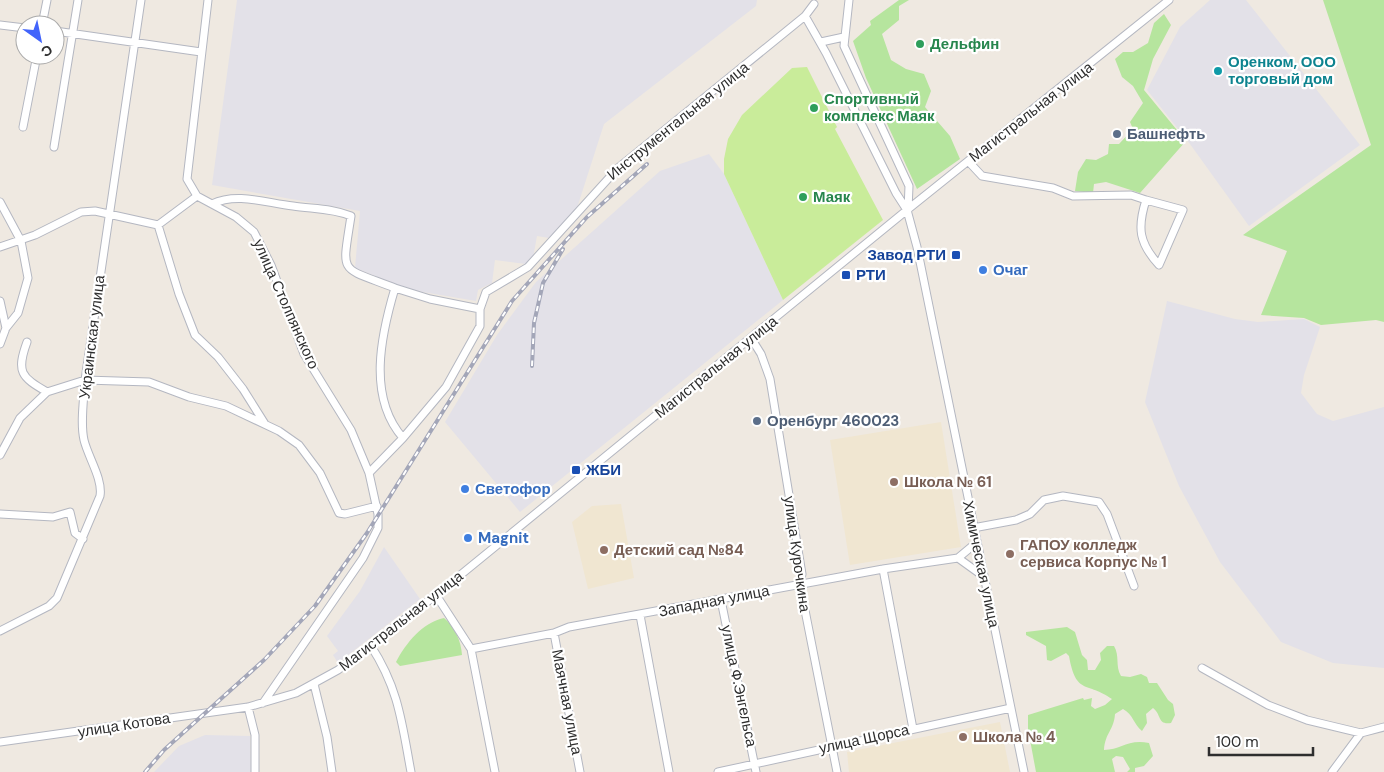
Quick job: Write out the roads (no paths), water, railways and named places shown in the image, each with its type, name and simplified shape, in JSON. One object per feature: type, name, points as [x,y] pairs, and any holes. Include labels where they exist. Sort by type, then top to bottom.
[{"type":"street","points":[[44,15],[47,0]]},
{"type":"street","points":[[54,147],[78,0]]},
{"type":"street","name":"Украинская улица","points":[[0,631],[49,606],[57,598],[83,540],[102,487],[84,438],[85,380],[141,0]]},
{"type":"street","points":[[0,251],[0,247],[21,241],[81,212],[109,214],[158,225],[197,196],[187,179],[208,0]]},
{"type":"street","name":"Химическая улица","points":[[849,0],[844,46],[910,186],[908,210],[1024,772]]},
{"type":"street","name":"Магистральная улица","points":[[248,707],[296,693],[314,684],[371,646],[1169,0]]},
{"type":"street","name":"Инструментальная улица","points":[[369,473],[403,438],[446,387],[480,326],[480,309],[486,292],[528,267],[618,168],[805,16],[814,4]]},
{"type":"street","name":"Химическая улица","points":[[805,16],[821,42],[896,193],[908,210]]},
{"type":"street","points":[[0,25],[15,27]]},
{"type":"street","points":[[65,32],[201,52]]},
{"type":"street","points":[[821,42],[844,37]]},
{"type":"street","points":[[23,127],[35,65]]},
{"type":"street","points":[[968,161],[982,176],[1053,188],[1073,196],[1131,195],[1183,210],[1159,265],[1148,253],[1140,233],[1146,200]]},
{"type":"street","name":"улица Столпянского","points":[[197,196],[236,217],[254,232],[271,265],[304,354],[351,430],[369,473],[377,506],[378,528],[363,558],[263,703]]},
{"type":"street","points":[[212,204],[230,198],[317,208],[350,216],[344,254],[346,266],[355,273],[395,288],[480,309]]},
{"type":"street","points":[[0,202],[21,241],[28,278],[18,313],[6,328],[0,344]]},
{"type":"street","points":[[158,225],[179,294],[195,335],[218,357],[243,389],[265,425]]},
{"type":"street","points":[[395,288],[383,326],[381,380],[386,410],[394,428],[403,438]]},
{"type":"street","points":[[0,301],[6,328]]},
{"type":"street","name":"улица Курочкина","points":[[751,338],[761,354],[770,379],[802,574],[800,585],[834,745],[837,772]]},
{"type":"street","points":[[27,342],[22,354],[22,375],[47,392]]},
{"type":"street","points":[[0,455],[20,418],[47,392],[85,380],[149,382],[189,397],[226,406],[279,431],[299,445],[320,473],[339,513],[345,514],[377,506]]},
{"type":"street","points":[[973,528],[1016,520],[1030,514],[1044,500],[1063,496],[1099,502],[1106,514],[1134,586]]},
{"type":"street","points":[[0,514],[54,517],[70,512],[75,533],[83,540]]},
{"type":"street","points":[[976,542],[958,558],[983,576]]},
{"type":"street","name":"Западная улица","points":[[471,649],[554,633],[569,627],[883,569],[958,558]]},
{"type":"street","points":[[883,569],[913,729]]},
{"type":"street","points":[[436,595],[471,649],[495,772]]},
{"type":"street","name":"улица Ф.Энгельса","points":[[721,600],[756,768]]},
{"type":"street","points":[[640,615],[669,772]]},
{"type":"street","name":"Маячная улица","points":[[554,633],[580,772]]},
{"type":"street","points":[[371,646],[393,685],[398,700],[411,772]]},
{"type":"street","points":[[1202,668],[1276,708],[1307,720],[1361,733],[1384,727]]},
{"type":"street","points":[[314,684],[328,737],[332,772]]},
{"type":"street","points":[[248,707],[255,735],[255,772]]},
{"type":"street","name":"улица Котова","points":[[0,742],[248,707]]},
{"type":"street","name":"улица Щорса","points":[[718,772],[756,768],[834,745],[1011,708]]},
{"type":"street","points":[[1332,772],[1361,733]]},
{"type":"railway","points":[[145,772],[164,750],[264,660],[315,606],[367,533],[512,301],[587,217],[647,164]]},
{"type":"railway","points":[[532,366],[534,323],[543,283],[563,249]]},
{"type":"place","name":"Дельфин","points":[[920,44]]},
{"type":"place","name":"Оренком, ООО торговый дом","points":[[1218,71]]},
{"type":"place","name":"Спортивный комплекс Маяк","points":[[814,108]]},
{"type":"place","name":"Башнефть","points":[[1117,134]]},
{"type":"place","name":"Маяк","points":[[803,197]]},
{"type":"place","name":"Завод РТИ","points":[[956,255]]},
{"type":"place","name":"Очаг","points":[[983,270]]},
{"type":"place","name":"РТИ","points":[[846,275]]},
{"type":"place","name":"Оренбург 460023","points":[[757,421]]},
{"type":"place","name":"ЖБИ","points":[[576,470]]},
{"type":"place","name":"Школа № 61","points":[[894,482]]},
{"type":"place","name":"Светофор","points":[[465,489]]},
{"type":"place","name":"Magnit","points":[[468,538]]},
{"type":"place","name":"Детский сад №84","points":[[604,550]]},
{"type":"place","name":"ГАПОУ колледж сервиса Корпус № 1","points":[[1010,554]]},
{"type":"place","name":"Школа № 4","points":[[963,737]]}]
